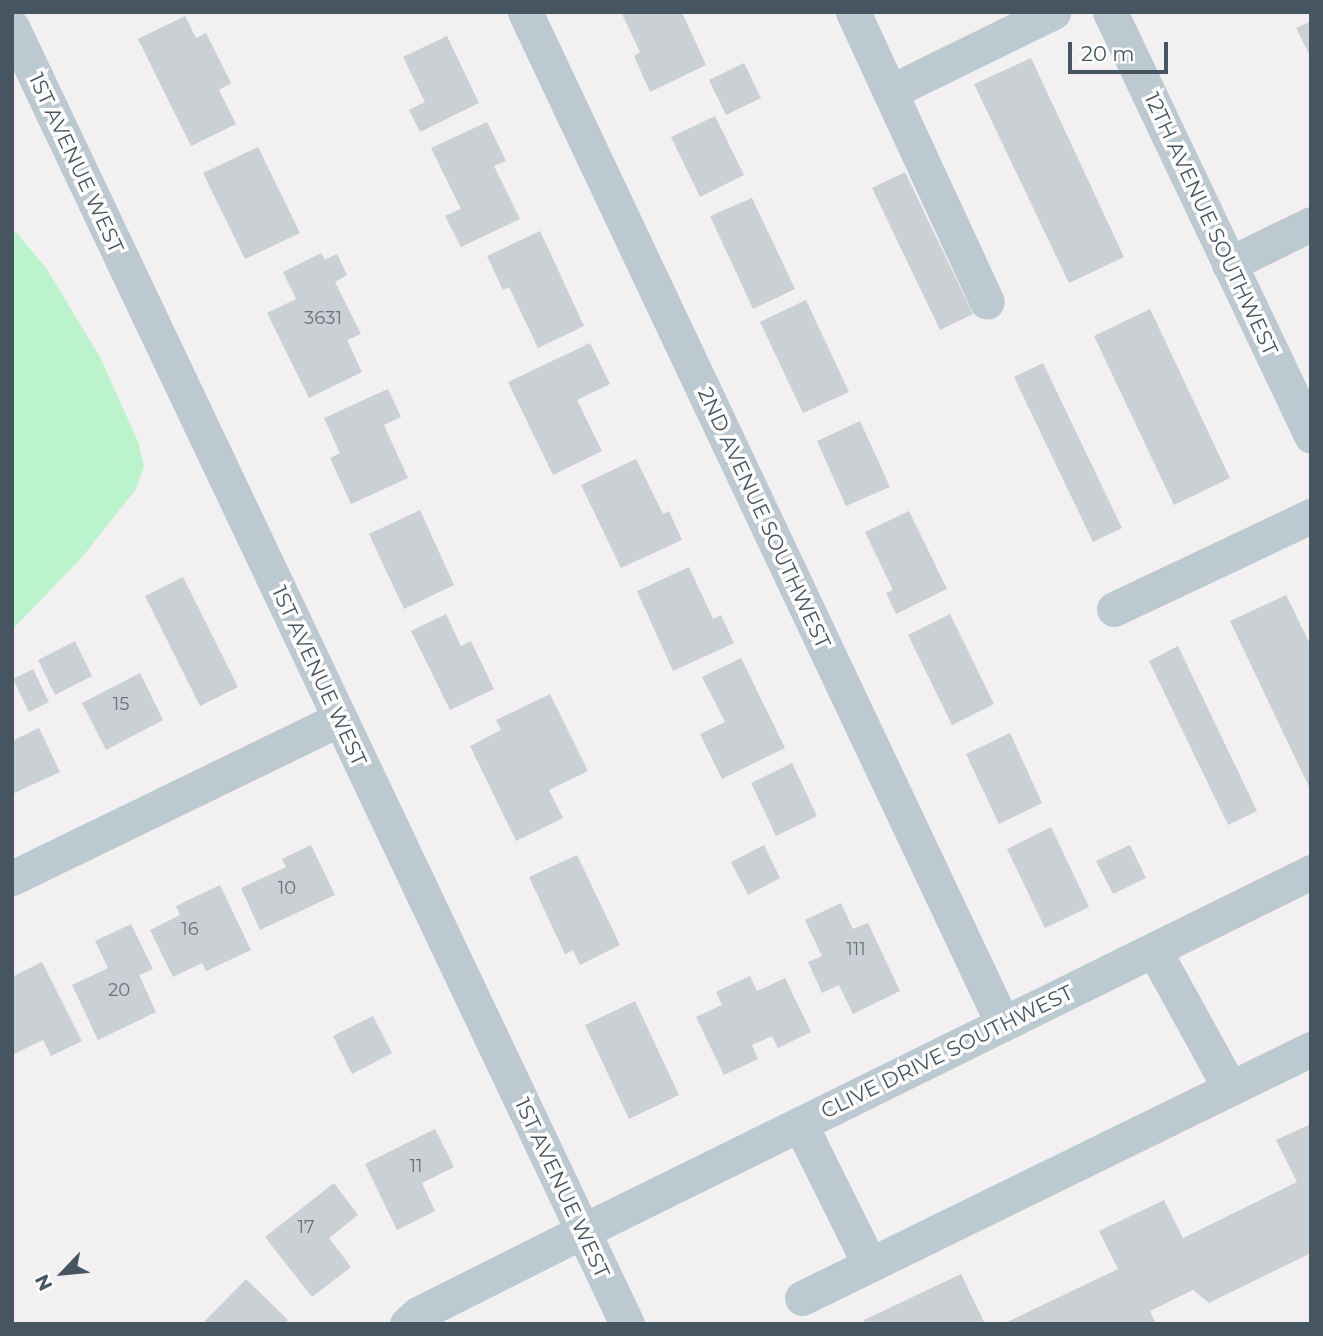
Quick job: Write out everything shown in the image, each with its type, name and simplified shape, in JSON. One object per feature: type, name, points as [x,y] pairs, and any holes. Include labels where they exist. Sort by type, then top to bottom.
[{"type":"street","name":"2ND AVENUE SOUTHWEST","points":[[525,12],[1003,1024]]},
{"type":"street","points":[[853,12],[987,302]]},
{"type":"street","points":[[890,92],[1053,12]]},
{"type":"street","name":"12TH AVENUE SOUTHWEST","points":[[1110,12],[1311,436]]},
{"type":"street","name":"1ST AVENUE WEST","points":[[12,27],[627,1324]]},
{"type":"street","points":[[1229,264],[1311,224]]},
{"type":"street","points":[[1114,609],[1311,516]]},
{"type":"street","points":[[12,878],[339,719]]},
{"type":"street","name":"CLIVE DRIVE SOUTHWEST","points":[[407,1324],[418,1314],[583,1231],[1311,872]]},
{"type":"street","points":[[1154,950],[1230,1088]]},
{"type":"street","points":[[802,1298],[1311,1049]]},
{"type":"street","points":[[800,1124],[870,1265]]},
{"type":"green space","points":[[16,232],[46,268],[100,357],[139,444],[144,467],[136,489],[83,556],[12,630],[12,235]]},
{"type":"building","points":[[621,12],[682,12],[706,65],[650,92],[634,56],[640,52]]},
{"type":"building","points":[[185,16],[196,38],[206,33],[231,83],[219,90],[236,124],[191,146],[138,39]]},
{"type":"building","points":[[1311,21],[1311,58],[1296,28]]},
{"type":"building","points":[[447,36],[479,103],[420,132],[409,110],[425,102],[403,57]]},
{"type":"building","points":[[1031,58],[1124,257],[1069,283],[974,84]]},
{"type":"building","points":[[744,63],[761,98],[726,115],[709,80]]},
{"type":"building","points":[[715,116],[744,175],[700,197],[671,137]]},
{"type":"building","points":[[487,122],[506,161],[494,166],[520,219],[461,247],[445,216],[461,209],[431,148]]},
{"type":"building","points":[[258,147],[300,233],[245,259],[203,173]]},
{"type":"building","points":[[905,172],[973,314],[940,330],[872,188]]},
{"type":"building","points":[[752,198],[795,289],[753,309],[710,216]]},
{"type":"building","points":[[540,231],[584,326],[538,348],[509,287],[503,290],[487,256]]},
{"type":"building","points":[[321,253],[325,260],[337,254],[347,275],[335,282],[361,334],[347,340],[362,372],[309,398],[267,313],[296,299],[283,272]]},
{"type":"building","points":[[806,300],[849,392],[803,413],[760,322]]},
{"type":"building","points":[[1150,309],[1230,478],[1174,505],[1094,336]]},
{"type":"building","points":[[590,343],[610,384],[577,400],[602,451],[553,475],[508,382]]},
{"type":"building","points":[[1043,363],[1122,528],[1093,542],[1014,377]]},
{"type":"building","points":[[388,389],[401,417],[384,425],[408,478],[351,504],[330,458],[340,453],[324,418]]},
{"type":"building","points":[[860,421],[890,487],[846,506],[817,441]]},
{"type":"building","points":[[636,459],[663,514],[669,511],[682,540],[621,568],[581,485]]},
{"type":"building","points":[[420,510],[454,585],[404,609],[369,534]]},
{"type":"building","points":[[909,511],[947,589],[896,614],[886,593],[893,590],[865,532]]},
{"type":"building","points":[[689,567],[713,619],[721,615],[734,643],[673,671],[637,591]]},
{"type":"building","points":[[183,577],[238,687],[200,706],[145,596]]},
{"type":"building","points":[[1286,595],[1311,646],[1311,791],[1230,621]]},
{"type":"building","points":[[446,614],[461,646],[471,641],[494,689],[450,710],[411,631]]},
{"type":"building","points":[[950,614],[994,704],[952,725],[908,635]]},
{"type":"building","points":[[75,641],[92,676],[55,695],[38,660]]},
{"type":"building","points":[[1178,646],[1257,811],[1228,825],[1149,661]]},
{"type":"building","points":[[741,658],[785,748],[722,779],[700,734],[725,722],[702,677]]},
{"type":"building","points":[[33,669],[49,702],[29,712],[13,679]]},
{"type":"building","points":[[140,673],[163,720],[106,750],[82,703]]},
{"type":"building","points":[[550,694],[588,771],[549,790],[563,818],[516,841],[470,746],[501,730],[496,720]]},
{"type":"building","points":[[39,728],[60,772],[12,794],[12,741]]},
{"type":"building","points":[[1010,733],[1042,803],[999,824],[966,754]]},
{"type":"building","points":[[792,763],[817,816],[776,836],[751,783]]},
{"type":"building","points":[[1051,827],[1089,907],[1045,928],[1007,849]]},
{"type":"building","points":[[311,845],[335,895],[260,930],[241,888],[286,867],[282,859]]},
{"type":"building","points":[[764,845],[780,878],[748,895],[731,862]]},
{"type":"building","points":[[1130,845],[1146,878],[1113,894],[1096,861]]},
{"type":"building","points":[[577,855],[620,945],[580,965],[573,950],[565,954],[529,877]]},
{"type":"building","points":[[220,885],[251,950],[206,971],[202,963],[173,977],[150,930],[180,915],[176,906]]},
{"type":"building","points":[[841,903],[853,929],[868,923],[900,991],[853,1014],[839,985],[822,993],[808,962],[822,956],[805,920]]},
{"type":"building","points":[[131,924],[153,969],[139,975],[156,1012],[98,1040],[72,985],[108,968],[95,941]]},
{"type":"building","points":[[42,962],[82,1041],[51,1056],[43,1040],[12,1055],[12,977]]},
{"type":"building","points":[[750,976],[757,991],[785,978],[811,1032],[778,1048],[772,1036],[752,1045],[758,1059],[724,1075],[696,1017],[722,1005],[716,992]]},
{"type":"building","points":[[635,1001],[679,1095],[629,1119],[585,1025]]},
{"type":"building","points":[[373,1016],[392,1053],[352,1074],[333,1036]]},
{"type":"building","points":[[1311,1124],[1311,1253],[1209,1303],[1193,1290],[1150,1311],[1156,1324],[1003,1324],[1118,1269],[1099,1231],[1164,1200],[1183,1238],[1297,1182],[1276,1140]]},
{"type":"building","points":[[435,1129],[454,1167],[422,1183],[435,1211],[397,1230],[365,1164]]},
{"type":"building","points":[[334,1183],[358,1215],[329,1238],[351,1267],[312,1297],[265,1237]]},
{"type":"building","points":[[961,1274],[985,1324],[866,1324],[864,1320]]},
{"type":"building","points":[[246,1279],[288,1320],[284,1324],[202,1324]]}]
